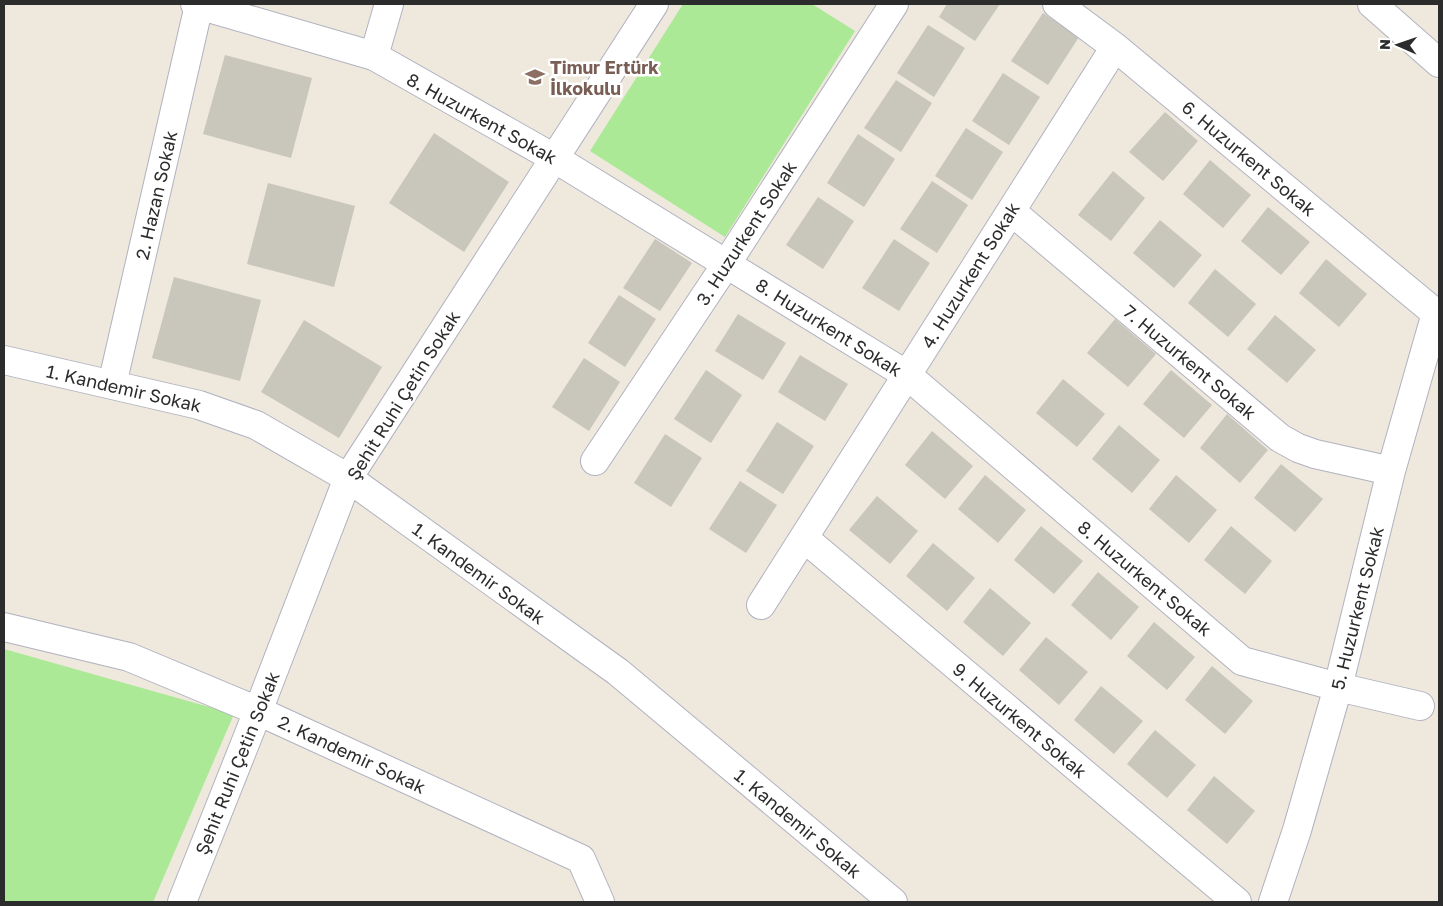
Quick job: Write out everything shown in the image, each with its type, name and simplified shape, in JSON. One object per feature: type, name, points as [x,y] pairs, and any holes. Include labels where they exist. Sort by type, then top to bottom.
[{"type":"street","name":"8. Huzurkent Sokak","points":[[197,4],[374,56],[554,158],[907,375],[1242,661],[1338,687],[1420,706]]},
{"type":"street","name":"2. Hazan Sokak","points":[[112,386],[197,4]]},
{"type":"street","points":[[374,56],[389,4]]},
{"type":"street","name":"Şehit Ruhi Çetin Sokak","points":[[182,902],[348,478],[654,4]]},
{"type":"street","name":"3. Huzurkent Sokak","points":[[595,461],[727,263],[894,4]]},
{"type":"street","name":"6. Huzurkent Sokak","points":[[1057,4],[1114,47],[1438,314]]},
{"type":"street","points":[[1372,4],[1439,63]]},
{"type":"street","name":"4. Huzurkent Sokak","points":[[761,605],[1114,47]]},
{"type":"street","name":"7. Huzurkent Sokak","points":[[1011,211],[1280,438],[1298,448],[1315,454],[1391,471]]},
{"type":"street","name":"5. Huzurkent Sokak","points":[[1273,902],[1297,830],[1338,687],[1391,471],[1438,314]]},
{"type":"street","name":"1. Kandemir Sokak","points":[[4,360],[199,405],[256,425],[348,478],[618,672],[892,902]]},
{"type":"street","name":"9. Huzurkent Sokak","points":[[804,538],[1237,902]]},
{"type":"street","name":"2. Kandemir Sokak","points":[[4,627],[129,657],[258,711],[581,859],[600,902]]},
{"type":"green space","points":[[683,4],[812,4],[855,31],[725,237],[590,151]]},
{"type":"green space","points":[[4,649],[234,714],[153,902],[4,902]]},
{"type":"building","points":[[947,4],[1000,4],[975,41],[939,17]]},
{"type":"building","points":[[1043,13],[1079,37],[1048,85],[1011,61]]},
{"type":"building","points":[[928,25],[965,48],[934,97],[897,73]]},
{"type":"building","points":[[225,55],[312,78],[291,158],[203,134]]},
{"type":"building","points":[[1003,73],[1040,97],[1009,145],[972,121]]},
{"type":"building","points":[[896,80],[932,103],[901,152],[864,128]]},
{"type":"building","points":[[1165,112],[1198,141],[1163,181],[1129,152]]},
{"type":"building","points":[[966,128],[1003,152],[972,200],[935,176]]},
{"type":"building","points":[[434,133],[509,182],[464,252],[389,203]]},
{"type":"building","points":[[858,134],[895,159],[864,207],[827,183]]},
{"type":"building","points":[[1210,160],[1251,195],[1223,228],[1183,194]]},
{"type":"building","points":[[1113,171],[1145,198],[1111,241],[1078,215]]},
{"type":"building","points":[[932,181],[968,205],[937,253],[900,229]]},
{"type":"building","points":[[268,183],[355,206],[334,287],[247,264]]},
{"type":"building","points":[[818,197],[854,221],[823,269],[786,245]]},
{"type":"building","points":[[1268,207],[1310,242],[1281,275],[1241,241]]},
{"type":"building","points":[[1160,220],[1202,255],[1174,288],[1133,253]]},
{"type":"building","points":[[655,239],[692,263],[660,311],[623,288]]},
{"type":"building","points":[[894,239],[930,263],[899,311],[862,288]]},
{"type":"building","points":[[1326,259],[1367,294],[1339,327],[1299,293]]},
{"type":"building","points":[[1215,269],[1256,304],[1228,337],[1188,303]]},
{"type":"building","points":[[174,277],[261,300],[240,381],[152,358]]},
{"type":"building","points":[[619,295],[656,319],[625,367],[588,343]]},
{"type":"building","points":[[738,314],[786,343],[763,380],[715,351]]},
{"type":"building","points":[[1275,315],[1316,350],[1287,383],[1247,349]]},
{"type":"building","points":[[1115,319],[1156,354],[1128,387],[1087,353]]},
{"type":"building","points":[[304,320],[382,367],[339,438],[261,392]]},
{"type":"building","points":[[800,355],[848,384],[825,421],[778,392]]},
{"type":"building","points":[[584,358],[620,382],[589,431],[552,407]]},
{"type":"building","points":[[706,370],[742,395],[711,443],[674,419]]},
{"type":"building","points":[[1171,370],[1212,405],[1184,438],[1143,404]]},
{"type":"building","points":[[1063,379],[1105,414],[1077,447],[1036,413]]},
{"type":"building","points":[[1227,414],[1268,450],[1240,483],[1200,448]]},
{"type":"building","points":[[777,422],[814,446],[783,494],[746,471]]},
{"type":"building","points":[[1119,425],[1160,460],[1132,493],[1092,459]]},
{"type":"building","points":[[932,431],[973,466],[945,499],[905,465]]},
{"type":"building","points":[[665,434],[702,458],[671,507],[634,483]]},
{"type":"building","points":[[1281,464],[1323,499],[1295,532],[1254,498]]},
{"type":"building","points":[[985,475],[1026,510],[998,543],[958,509]]},
{"type":"building","points":[[1176,475],[1217,510],[1189,543],[1149,509]]},
{"type":"building","points":[[740,481],[777,505],[746,553],[709,529]]},
{"type":"building","points":[[877,496],[918,531],[890,564],[849,530]]},
{"type":"building","points":[[1041,526],[1083,561],[1054,594],[1014,560]]},
{"type":"building","points":[[1231,526],[1272,561],[1245,594],[1204,560]]},
{"type":"building","points":[[933,543],[975,578],[947,611],[906,576]]},
{"type":"building","points":[[1098,572],[1139,607],[1111,640],[1071,605]]},
{"type":"building","points":[[990,588],[1031,623],[1003,656],[963,622]]},
{"type":"building","points":[[1154,622],[1195,657],[1167,690],[1127,656]]},
{"type":"building","points":[[1046,637],[1088,672],[1059,705],[1019,670]]},
{"type":"building","points":[[1212,666],[1253,701],[1225,734],[1185,700]]},
{"type":"building","points":[[1101,686],[1143,721],[1114,754],[1074,720]]},
{"type":"building","points":[[1155,730],[1196,765],[1167,798],[1127,764]]},
{"type":"building","points":[[1214,776],[1255,811],[1227,844],[1187,810]]},
{"type":"place","name":"Timur Ertürk İlkokulu","points":[[535,77]]}]
